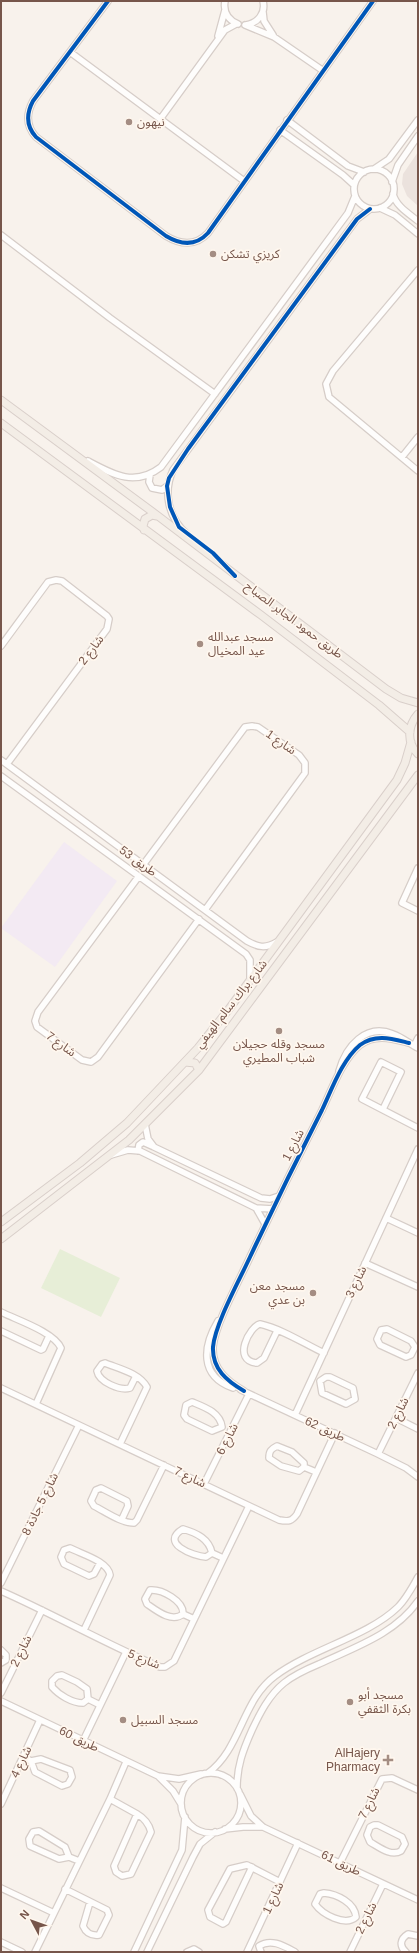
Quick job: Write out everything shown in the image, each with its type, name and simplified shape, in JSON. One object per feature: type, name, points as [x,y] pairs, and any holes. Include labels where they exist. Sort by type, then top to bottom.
[{"type":"main road","name":"طريق حمود الجابر الصباح","points":[[1,400],[158,516],[235,576],[386,689],[401,698],[418,703]]},
{"type":"main road","name":"طريق حمود الجابر الصباح","points":[[1,423],[379,705],[410,732]]},
{"type":"main road","points":[[144,530],[143,526],[145,518],[152,515],[158,516]]},
{"type":"main road","points":[[418,714],[412,723],[410,732],[411,742],[418,754]]},
{"type":"main road","name":"شارع براك سالم الهيفي","points":[[1,1222],[63,1176],[127,1123],[198,1048],[279,941],[400,775],[411,742]]},
{"type":"main road","name":"شارع براك سالم الهيفي","points":[[1,1239],[109,1155],[145,1124],[199,1070],[418,775]]},
{"type":"main road","points":[[364,824],[373,829],[374,834]]},
{"type":"main road","points":[[198,1048],[202,1058],[208,1059]]},
{"type":"main road","points":[[186,1062],[195,1063],[199,1070]]},
{"type":"main road","points":[[63,1176],[64,1182],[70,1186]]},
{"type":"main road","points":[[45,1189],[51,1193],[52,1200]]},
{"type":"street","points":[[108,1],[30,106],[28,119],[32,133],[166,236],[183,243],[194,243],[205,237],[322,70],[373,1]]},
{"type":"street","points":[[216,42],[222,27],[225,1]]},
{"type":"street","points":[[264,4],[266,26],[274,37]]},
{"type":"street","points":[[245,25],[258,20],[264,4]]},
{"type":"street","points":[[225,10],[231,21],[274,37],[322,70]]},
{"type":"street","points":[[161,118],[225,30],[236,24]]},
{"type":"street","points":[[70,52],[244,181]]},
{"type":"street","points":[[287,120],[348,166],[364,172]]},
{"type":"street","points":[[370,209],[358,202],[355,196],[354,185],[357,178],[364,172],[374,169],[389,159],[418,120]]},
{"type":"street","points":[[280,130],[343,175],[354,185]]},
{"type":"street","points":[[418,136],[398,165],[392,182],[395,200],[418,220]]},
{"type":"street","points":[[374,169],[385,173],[392,182]]},
{"type":"street","points":[[380,208],[391,199],[393,193]]},
{"type":"street","points":[[70,452],[120,476],[130,478],[150,475],[168,459],[348,213],[355,196]]},
{"type":"street","points":[[235,576],[212,553],[179,528],[170,507],[167,486],[173,470],[357,218],[370,209],[380,208],[395,215],[418,234]]},
{"type":"street","points":[[1,234],[104,314],[215,394]]},
{"type":"street","points":[[418,270],[333,371],[326,384],[329,396],[418,471]]},
{"type":"street","points":[[402,457],[418,437]]},
{"type":"street","points":[[150,475],[149,482],[152,488],[162,490],[167,486]]},
{"type":"street","name":"شارع 2","points":[[1,646],[48,582],[52,580],[62,582],[109,619],[107,629],[6,764]]},
{"type":"street","name":"شارع 1","points":[[143,865],[245,727],[258,727],[299,755],[305,763],[305,773],[205,910]]},
{"type":"street","name":"طريق 53","points":[[1,760],[247,941],[260,947],[269,946],[279,941]]},
{"type":"street","name":"طريق 53","points":[[1,776],[239,949],[250,960],[250,980]]},
{"type":"street","points":[[92,841],[97,838],[98,832]]},
{"type":"street","points":[[105,851],[106,844],[112,842]]},
{"type":"street","points":[[418,868],[402,903],[418,911]]},
{"type":"street","name":"شارع 7","points":[[139,876],[38,1012],[35,1021],[37,1027],[82,1060],[91,1062],[98,1057],[199,919]]},
{"type":"street","points":[[239,949],[245,946],[247,941]]},
{"type":"street","name":"شارع 1","points":[[228,1305],[279,1196],[339,1076],[355,1050],[364,1042],[386,1037],[414,1046]]},
{"type":"street","points":[[414,1046],[418,1038]]},
{"type":"street","points":[[383,1109],[401,1072],[381,1062],[362,1099],[418,1128]]},
{"type":"street","points":[[145,1124],[148,1139],[154,1147]]},
{"type":"street","points":[[138,1151],[139,1145],[143,1142],[261,1198],[273,1209]]},
{"type":"street","name":"شارع 3","points":[[294,1415],[418,1149]]},
{"type":"street","points":[[109,1155],[128,1150],[138,1151],[256,1208],[273,1209]]},
{"type":"street","points":[[261,1198],[270,1199],[279,1196]]},
{"type":"street","points":[[256,1208],[266,1224]]},
{"type":"street","points":[[386,1218],[418,1233]]},
{"type":"street","points":[[365,1262],[418,1287]]},
{"type":"street","name":"طريق 62","points":[[228,1305],[213,1346],[214,1360],[217,1368],[224,1377],[247,1393],[378,1454],[406,1468],[418,1477]]},
{"type":"street","points":[[1,1312],[49,1336],[58,1343],[61,1348],[36,1404]]},
{"type":"street","points":[[277,1331],[264,1358],[257,1363],[246,1360],[243,1350],[256,1325],[262,1324],[277,1331],[324,1353]]},
{"type":"street","points":[[387,1329],[411,1341],[416,1351],[412,1355],[406,1357],[380,1344],[377,1338],[380,1331],[387,1329]]},
{"type":"street","points":[[1,1331],[40,1350],[43,1348],[49,1336]]},
{"type":"street","points":[[120,1444],[147,1387],[143,1381],[136,1376],[105,1363],[102,1364],[97,1371],[97,1376],[101,1380],[121,1389],[130,1388],[136,1376]]},
{"type":"street","name":"شارع 2","points":[[378,1454],[418,1373]]},
{"type":"street","points":[[312,1378],[320,1381],[330,1377],[353,1388],[355,1399],[346,1404],[322,1393],[320,1381]]},
{"type":"street","name":"شارع 7","points":[[1,1388],[280,1520],[292,1520],[297,1514],[335,1433]]},
{"type":"street","name":"شارع 6","points":[[204,1484],[231,1431],[247,1393]]},
{"type":"street","points":[[222,1427],[221,1421],[215,1413],[192,1402],[186,1405],[184,1415],[186,1419],[212,1431],[222,1427],[231,1431]]},
{"type":"street","points":[[396,1418],[418,1429]]},
{"type":"street","name":"شارع 5 جادة 8","points":[[1,1583],[79,1425]]},
{"type":"street","points":[[277,1446],[284,1448],[300,1457],[304,1463],[304,1467],[299,1471],[281,1466],[269,1458],[269,1452],[277,1446]]},
{"type":"street","points":[[122,1519],[128,1506],[127,1501],[101,1488],[97,1489],[91,1500],[93,1505],[130,1523],[136,1522],[164,1465]]},
{"type":"street","points":[[304,1467],[316,1472]]},
{"type":"street","name":"طريق 62","points":[[406,1468],[418,1471]]},
{"type":"street","name":"شارع 5","points":[[1,1591],[84,1630],[126,1652],[160,1667],[165,1667],[174,1661],[248,1506]]},
{"type":"street","points":[[212,1553],[206,1557],[182,1549],[176,1544],[175,1538],[183,1529],[192,1532],[204,1539],[210,1546],[212,1553],[223,1558]]},
{"type":"street","points":[[84,1630],[110,1576],[109,1570],[100,1563],[70,1548],[64,1550],[61,1557],[64,1564],[89,1576],[94,1574],[100,1563]]},
{"type":"street","points":[[208,1773],[220,1764],[228,1753],[244,1720],[268,1682],[290,1666],[371,1626],[389,1614],[405,1599],[418,1577]]},
{"type":"street","points":[[150,1590],[155,1590],[171,1597],[180,1605],[183,1610],[183,1614],[180,1617],[170,1618],[147,1604],[145,1599],[147,1593],[150,1590]]},
{"type":"street","points":[[184,1816],[195,1828],[206,1832],[224,1830],[233,1822],[239,1812],[237,1772],[244,1750],[261,1712],[274,1692],[295,1675],[370,1640],[396,1625],[409,1613],[418,1601]]},
{"type":"street","name":"شارع 2","points":[[1,1693],[42,1610]]},
{"type":"street","points":[[183,1614],[194,1619]]},
{"type":"street","points":[[1,1650],[6,1655],[3,1661],[15,1664]]},
{"type":"street","points":[[83,1741],[126,1652]]},
{"type":"street","points":[[57,1676],[62,1676],[76,1682],[87,1689],[88,1699],[83,1703],[78,1703],[68,1698],[52,1687],[52,1681],[57,1676]]},
{"type":"street","points":[[88,1699],[100,1705]]},
{"type":"street","name":"طريق 60","points":[[1,1701],[158,1776],[179,1779],[201,1774]]},
{"type":"street","name":"شارع 4","points":[[1,1804],[40,1720]]},
{"type":"street","points":[[23,1757],[31,1761],[40,1759],[70,1770],[72,1777],[68,1784],[62,1786],[35,1772],[31,1761]]},
{"type":"street","points":[[35,1952],[110,1799],[126,1762]]},
{"type":"street","points":[[134,1952],[182,1850],[184,1816],[181,1805],[182,1796],[187,1785],[201,1774],[208,1773],[224,1776],[238,1791]]},
{"type":"street","name":"طريق 60","points":[[158,1776],[173,1791],[181,1805]]},
{"type":"street","name":"شارع 7","points":[[340,1863],[382,1779],[392,1778],[418,1790]]},
{"type":"street","name":"طريق 61","points":[[238,1791],[251,1816],[263,1827],[418,1900]]},
{"type":"street","points":[[110,1799],[137,1814],[145,1819],[150,1828],[150,1835],[131,1874],[122,1876],[116,1872],[114,1866],[137,1814]]},
{"type":"street","points":[[374,1825],[378,1825],[399,1834],[404,1840],[404,1848],[398,1853],[390,1853],[370,1842],[367,1834],[368,1831],[374,1825]]},
{"type":"street","points":[[358,1826],[368,1831]]},
{"type":"street","name":"طريق 61","points":[[224,1830],[243,1827],[263,1827]]},
{"type":"street","points":[[69,1857],[65,1847],[39,1831],[33,1832],[29,1839],[30,1846],[59,1859],[69,1857],[79,1861]]},
{"type":"street","points":[[147,1952],[192,1857],[200,1844],[216,1832]]},
{"type":"street","name":"شارع 1","points":[[247,1952],[298,1843]]},
{"type":"street","points":[[252,1867],[226,1922],[223,1924],[210,1917],[208,1910],[227,1872],[230,1869],[242,1865],[252,1867],[280,1882]]},
{"type":"street","name":"شارع 2","points":[[350,1952],[383,1884]]},
{"type":"street","points":[[1,1888],[54,1913]]},
{"type":"street","points":[[65,1889],[107,1910],[109,1915],[99,1935],[93,1936],[85,1931],[83,1926],[90,1902]]},
{"type":"street","points":[[356,1917],[356,1911],[339,1897],[331,1894],[320,1894],[316,1904],[322,1912],[346,1921],[356,1917],[365,1921]]},
{"type":"street","points":[[406,1952],[402,1948],[401,1943],[403,1937],[408,1934],[418,1936]]},
{"type":"street","points":[[1,1942],[22,1952]]},
{"type":"street","points":[[252,1942],[258,1946],[261,1952]]},
{"type":"street","points":[[258,1946],[263,1943],[274,1942],[296,1952]]},
{"type":"street","points":[[188,1952],[194,1949],[199,1952]]},
{"type":"shaded area","points":[[418,152],[418,206],[407,196],[402,184],[403,174]]},
{"type":"shaded area","points":[[64,842],[117,881],[55,967],[1,928]]},
{"type":"green space","points":[[60,1249],[120,1278],[101,1317],[41,1288]]},
{"type":"cycle path","points":[[108,1],[33,101],[28,115],[30,129],[36,137],[166,236],[177,241],[188,243],[198,240],[208,233],[373,1]]},
{"type":"cycle path","points":[[235,576],[213,553],[179,527],[170,507],[167,486],[169,478],[188,449],[357,219],[370,209]]},
{"type":"cycle path","points":[[244,1391],[222,1374],[213,1355],[213,1347],[218,1326],[234,1289],[338,1075],[348,1059],[360,1045],[372,1039],[384,1038],[409,1043]]},
{"type":"place","name":"نيهون","points":[[129,122]]},
{"type":"place","name":"كريزي تشكن","points":[[213,254]]},
{"type":"place","name":"مسجد عبدالله عيد المخيال","points":[[200,644]]},
{"type":"place","name":"مسجد وقله حجيلان شباب المطيري","points":[[279,1031]]},
{"type":"place","name":"مسجد معن بن عدي","points":[[313,1293]]},
{"type":"place","name":"مسجد أبو بكرة الثقفي","points":[[350,1702]]},
{"type":"place","name":"مسجد السبيل","points":[[123,1720]]},
{"type":"place","name":"AlHajery Pharmacy","points":[[388,1760]]}]
